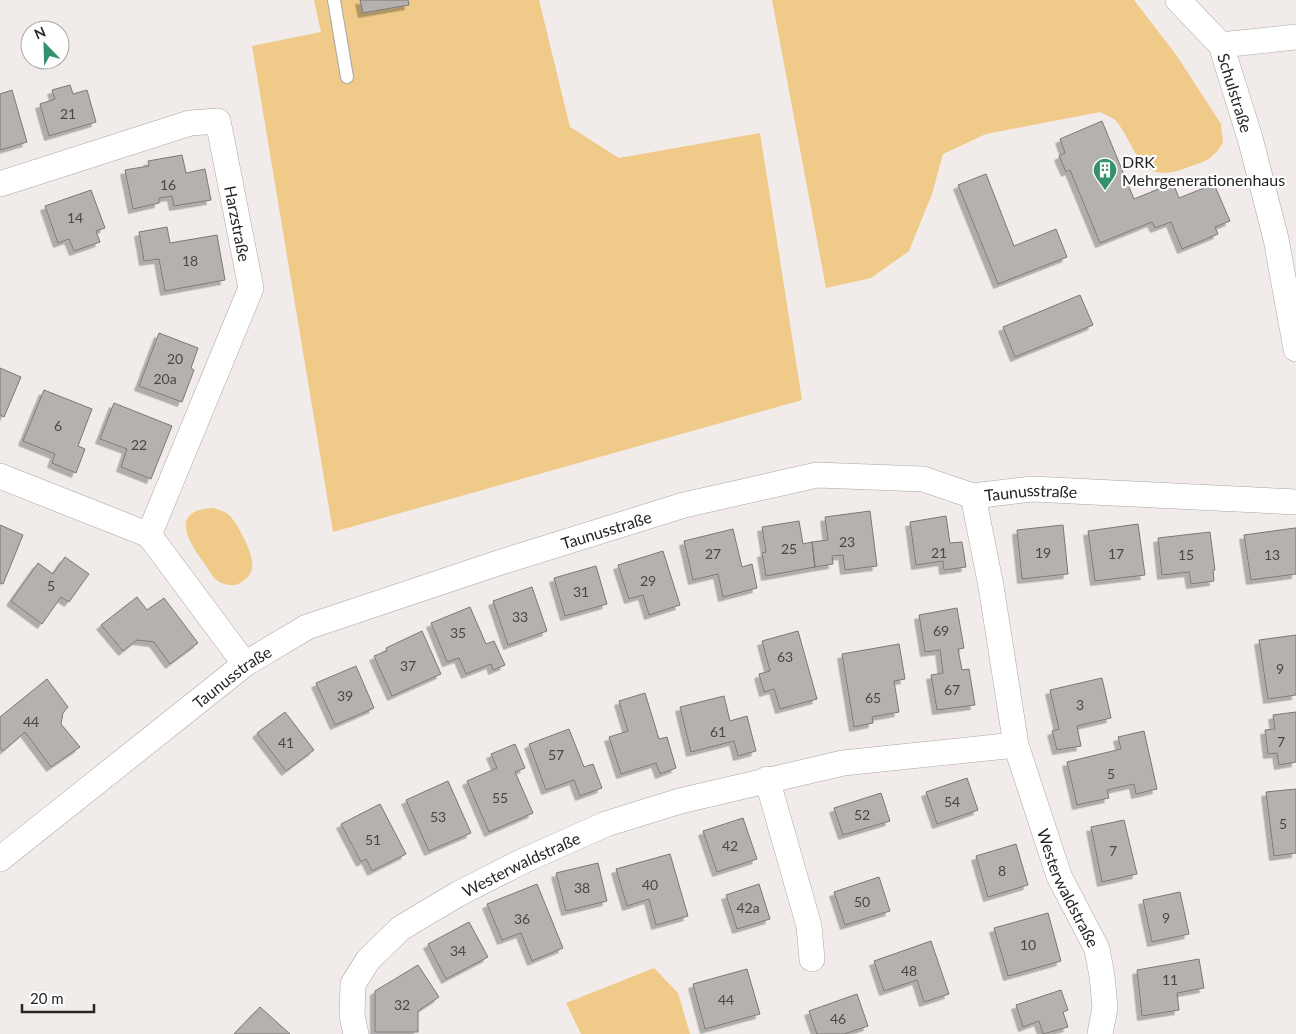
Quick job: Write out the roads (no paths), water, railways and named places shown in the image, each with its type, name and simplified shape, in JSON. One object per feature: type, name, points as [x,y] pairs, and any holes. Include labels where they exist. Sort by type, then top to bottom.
[{"type":"street","name":"Schulstraße","points":[[1178,0],[1221,46],[1250,138],[1276,239],[1296,349]]},
{"type":"street","points":[[1221,46],[1296,37]]},
{"type":"street","name":"Harzstraße","points":[[0,184],[190,123],[218,121],[251,288],[149,535]]},
{"type":"street","name":"Taunusstraße","points":[[0,859],[245,664],[307,627],[498,563],[684,505],[817,475],[922,479],[973,496],[1032,489],[1296,502]]},
{"type":"street","points":[[0,476],[149,535],[245,664]]},
{"type":"street","name":"Westerwaldstraße","points":[[973,496],[991,586],[1016,744],[1059,876],[1097,948],[1102,976],[1104,1008],[1100,1034]]},
{"type":"street","name":"Westerwaldstraße","points":[[356,1034],[352,1016],[353,984],[368,960],[401,928],[458,894],[523,861],[606,824],[680,801],[843,762],[1016,744]]},
{"type":"street","points":[[767,780],[809,926],[812,958]]},
{"type":"lane","points":[[334,0],[347,77]]},
{"type":"place","name":"DRK Mehrgenerationenhaus","points":[[1105,191]]}]
